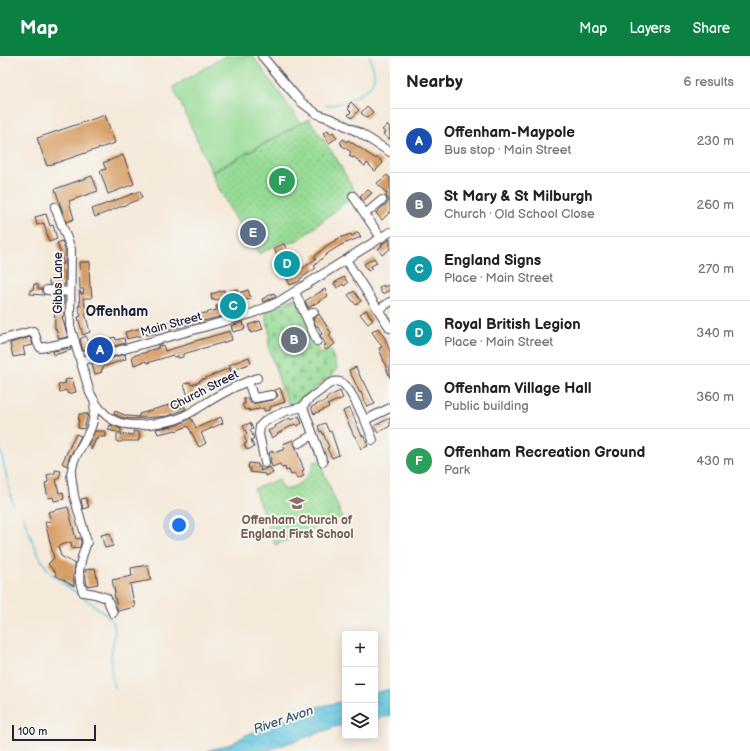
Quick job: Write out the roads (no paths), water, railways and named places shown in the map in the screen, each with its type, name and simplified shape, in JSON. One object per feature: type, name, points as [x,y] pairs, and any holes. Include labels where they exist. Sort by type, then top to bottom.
[{"type":"street","points":[[262,56],[300,101],[317,114],[334,120],[358,132],[390,152]]},
{"type":"street","points":[[353,196],[381,238]]},
{"type":"street","points":[[365,214],[382,200]]},
{"type":"street","name":"Gibbs Lane","points":[[55,206],[71,249],[72,274],[70,292],[70,326],[81,361]]},
{"type":"street","name":"Main Street","points":[[81,361],[246,316],[280,301],[390,232]]},
{"type":"street","points":[[346,260],[390,328]]},
{"type":"street","points":[[47,290],[70,292]]},
{"type":"street","points":[[295,292],[317,341]]},
{"type":"street","points":[[378,310],[390,302]]},
{"type":"street","points":[[306,316],[314,312]]},
{"type":"street","points":[[0,340],[33,331],[36,334],[38,346],[41,348],[75,341]]},
{"type":"street","name":"Church Street","points":[[81,361],[90,393],[95,402],[113,421],[129,426],[172,421],[223,393],[257,378]]},
{"type":"street","points":[[248,381],[255,398],[272,395]]},
{"type":"street","points":[[264,463],[259,434],[260,426],[266,420],[286,411],[303,407],[308,399],[328,385],[338,382],[342,383],[347,388],[365,420],[373,440]]},
{"type":"street","points":[[95,402],[93,421],[90,430],[74,460],[71,480],[87,542],[79,571],[83,592],[106,598],[113,613]]},
{"type":"street","points":[[303,407],[322,462]]},
{"type":"street","points":[[365,420],[390,408]]},
{"type":"street","points":[[93,421],[107,416]]},
{"type":"street","points":[[299,443],[313,435]]},
{"type":"water","points":[[390,689],[390,716],[378,718],[378,692]]},
{"type":"water","points":[[342,702],[342,726],[266,751],[207,751],[231,744],[246,735],[317,707]]},
{"type":"waterway","points":[[326,106],[348,100],[369,87],[373,81],[374,75],[370,56]]},
{"type":"waterway","points":[[0,448],[13,504]]},
{"type":"waterway","points":[[23,516],[37,551],[44,565],[49,571],[63,584],[104,613],[114,625],[115,633],[111,654],[111,669],[114,688]]},
{"type":"place","name":"Offenham Recreation Ground","points":[[282,181]]},
{"type":"place","name":"Offenham Village Hall","points":[[253,233]]},
{"type":"place","name":"Royal British Legion","points":[[287,264]]},
{"type":"place","name":"England Signs","points":[[233,306]]},
{"type":"place","name":"St Mary & St Milburgh","points":[[294,340]]},
{"type":"place","name":"Offenham-Maypole","points":[[100,350]]},
{"type":"place","name":"Offenham Church of England First School","points":[[297,503]]},
{"type":"district","name":"Offenham","points":[[117,311]]},
{"type":"water label","name":"River Avon","points":[[283,719]]}]
